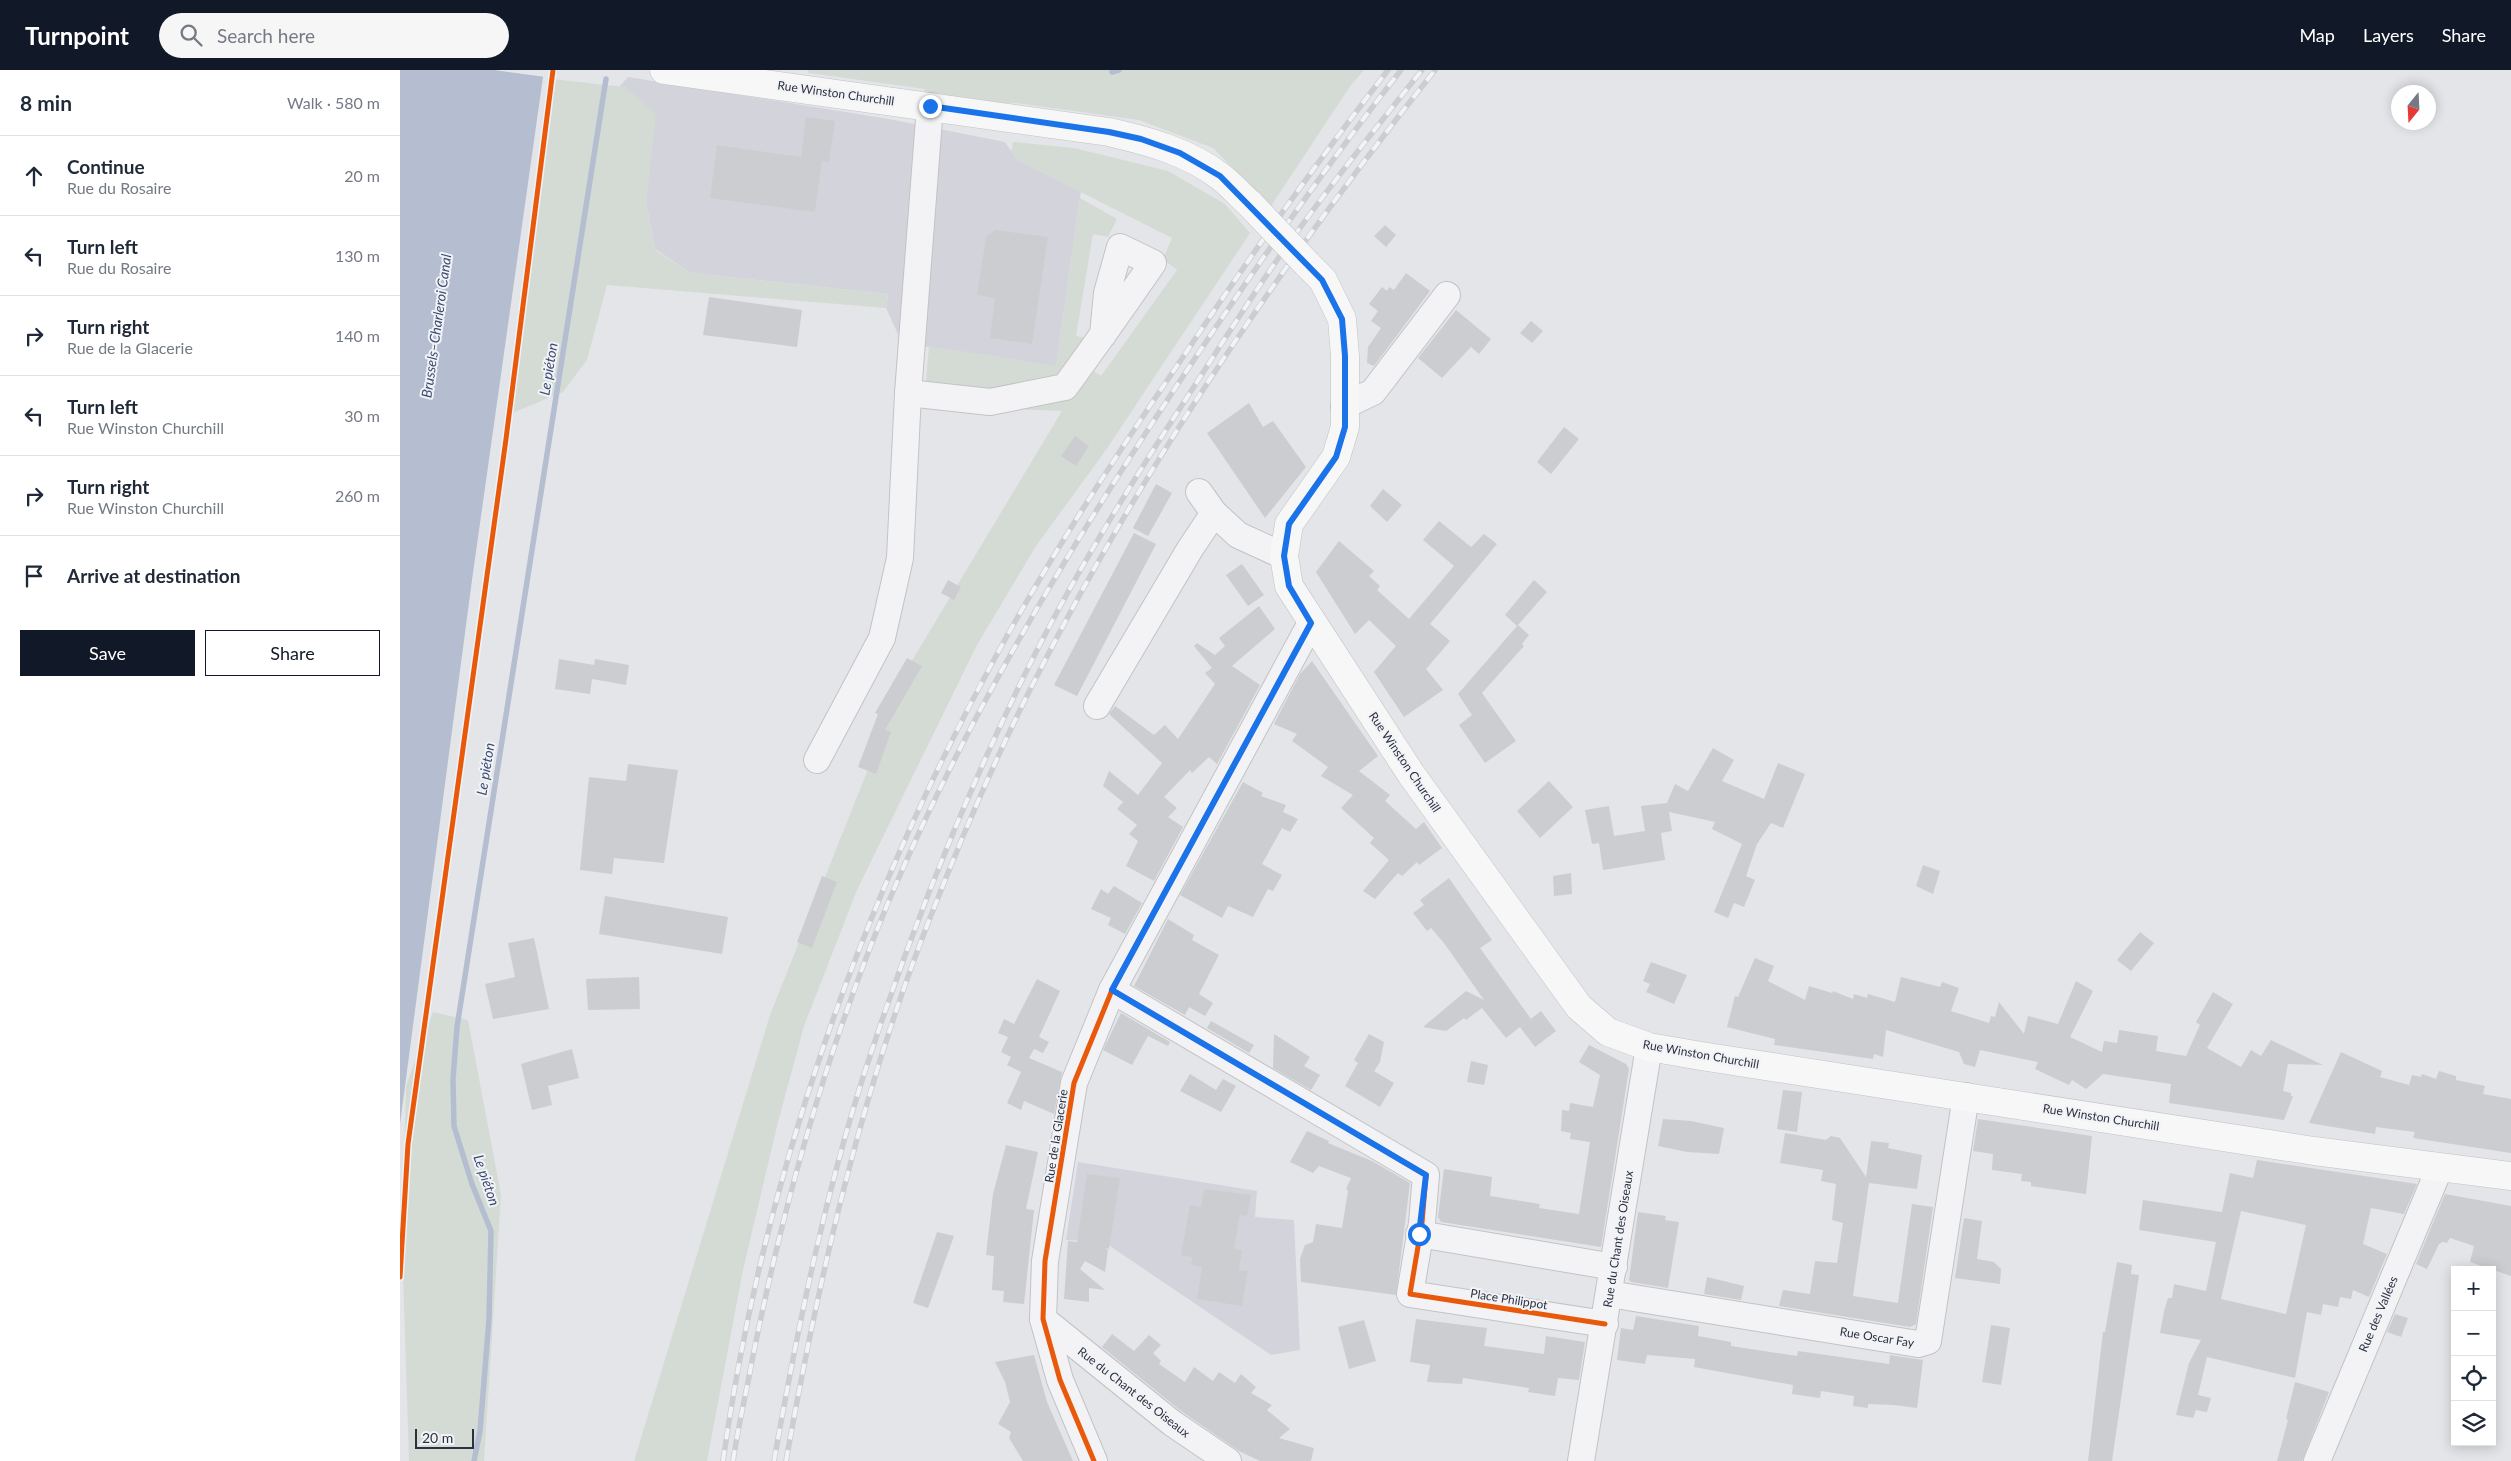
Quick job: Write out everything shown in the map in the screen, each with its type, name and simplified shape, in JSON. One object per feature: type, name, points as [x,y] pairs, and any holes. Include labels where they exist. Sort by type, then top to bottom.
[{"type":"main road","name":"Rue Winston Churchill","points":[[668,70],[782,78],[930,106],[1078,127],[1141,139],[1180,153],[1220,176],[1250,204],[1322,280],[1342,319],[1345,356],[1345,427],[1336,457],[1289,524],[1284,556],[1289,586],[1311,623],[1337,658],[1411,774],[1579,1007],[1608,1032],[1649,1047],[2314,1151],[2511,1176]]},
{"type":"street","points":[[817,760],[882,638],[900,558],[908,393],[930,106]]},
{"type":"street","points":[[1344,406],[1373,392],[1447,295]]},
{"type":"street","points":[[908,393],[990,402],[1065,387],[1103,335]]},
{"type":"street","points":[[1199,492],[1214,513],[1238,535],[1284,556]]},
{"type":"street","points":[[1097,706],[1190,549],[1214,513]]},
{"type":"street","name":"Rue de la Glacerie","points":[[1094,1461],[1060,1380],[1043,1319],[1045,1261],[1074,1083],[1112,990],[1311,623]]},
{"type":"street","points":[[1112,990],[1426,1175],[1419,1234],[1614,1267]]},
{"type":"street","name":"Rue du Chant des Oiseaux","points":[[1581,1461],[1610,1294],[1649,1047]]},
{"type":"street","name":"Rue Oscar Fay","points":[[1610,1294],[1918,1344],[1928,1341],[1966,1096]]},
{"type":"street","name":"Rue des Vallées","points":[[2317,1461],[2440,1167]]},
{"type":"street","name":"Place Philippot","points":[[1419,1234],[1410,1294],[1604,1324]]},
{"type":"street","name":"Rue du Chant des Oiseaux","points":[[1043,1319],[1172,1423],[1228,1461]]},
{"type":"shaded area","points":[[808,70],[1364,70],[1351,85],[1271,206],[1213,148],[1139,120],[1016,103],[919,105],[925,89],[809,73]]},
{"type":"shaded area","points":[[628,77],[889,119],[1005,142],[1017,160],[1081,191],[1056,367],[902,343],[886,308],[888,294],[691,273],[655,249],[646,202],[649,168],[620,86]]},
{"type":"shaded area","points":[[552,79],[625,87],[656,114],[646,202],[655,250],[691,273],[888,294],[886,308],[607,285],[587,360],[563,392],[510,414]]},
{"type":"shaded area","points":[[1013,142],[1074,148],[1168,171],[1225,204],[1250,233],[1106,450],[1036,546],[977,645],[857,890],[804,1026],[778,1122],[743,1270],[707,1461],[634,1461],[770,1015],[910,664],[1062,411],[1009,409],[1091,369],[1101,376],[1177,270],[1163,259],[1172,238],[1017,160],[1011,152]]},
{"type":"shaded area","points":[[1080,198],[1117,219],[1108,237],[1093,234],[1076,336],[1091,339],[1071,370],[1048,381],[968,393],[926,381],[929,346],[1056,366]]},
{"type":"shaded area","points":[[433,1012],[468,1020],[501,1195],[484,1461],[409,1461],[402,1242],[406,1086]]},
{"type":"shaded area","points":[[1078,1162],[1257,1191],[1255,1217],[1294,1220],[1300,1350],[1271,1355],[1104,1242],[1066,1240]]},
{"type":"water","name":"Brussels–Charleroi Canal","points":[[400,70],[544,70],[472,580],[400,1124]]},
{"type":"pier","points":[[494,70],[547,70],[546,77]]},
{"type":"building","points":[[806,117],[835,121],[829,162],[822,161],[815,212],[710,198],[717,145],[801,157]]},
{"type":"building","points":[[1385,225],[1396,235],[1386,247],[1374,236]]},
{"type":"building","points":[[995,230],[1048,237],[1032,344],[990,338],[995,298],[977,295],[986,237]]},
{"type":"building","points":[[1406,273],[1430,291],[1374,366],[1367,363],[1368,347],[1381,328],[1371,321],[1378,311],[1369,304],[1382,287],[1387,291],[1389,287],[1394,290]]},
{"type":"building","points":[[709,297],[802,310],[797,347],[703,335]]},
{"type":"building","points":[[1456,310],[1491,339],[1479,354],[1471,347],[1442,378],[1418,358]]},
{"type":"building","points":[[1531,321],[1543,331],[1532,343],[1520,333]]},
{"type":"building","points":[[1249,403],[1263,427],[1273,421],[1306,467],[1265,518],[1207,433]]},
{"type":"building","points":[[1564,427],[1579,439],[1551,474],[1537,462]]},
{"type":"building","points":[[1075,436],[1089,446],[1076,466],[1061,456]]},
{"type":"building","points":[[1156,484],[1172,493],[1148,536],[1133,528]]},
{"type":"building","points":[[1383,489],[1402,505],[1387,522],[1370,506]]},
{"type":"building","points":[[1439,521],[1471,547],[1484,534],[1497,544],[1430,624],[1450,641],[1426,669],[1443,690],[1404,717],[1374,672],[1396,646],[1369,620],[1355,634],[1316,572],[1339,541],[1374,571],[1369,576],[1380,586],[1377,590],[1409,619],[1454,566],[1423,540]]},
{"type":"building","points":[[1134,533],[1156,544],[1077,696],[1054,685]]},
{"type":"building","points":[[1242,564],[1264,595],[1248,606],[1226,575]]},
{"type":"building","points":[[948,580],[961,587],[954,600],[941,593]]},
{"type":"building","points":[[1534,580],[1547,592],[1518,625],[1529,635],[1522,644],[1524,646],[1482,693],[1516,741],[1485,763],[1459,725],[1472,715],[1458,694],[1517,626],[1505,615]]},
{"type":"building","points":[[1259,606],[1275,629],[1232,666],[1260,685],[1217,764],[1209,757],[1192,773],[1190,770],[1164,797],[1177,808],[1168,817],[1183,827],[1154,881],[1126,866],[1138,841],[1129,834],[1137,825],[1117,809],[1123,802],[1103,786],[1109,771],[1138,795],[1162,763],[1109,714],[1115,706],[1154,735],[1165,725],[1178,739],[1215,684],[1205,673],[1212,668],[1194,646],[1197,643],[1215,655],[1225,646],[1219,638]]},
{"type":"building","points":[[907,658],[922,666],[885,730],[891,732],[876,774],[858,767],[878,714],[875,713]]},
{"type":"building","points":[[559,659],[594,665],[595,659],[629,665],[626,685],[592,679],[590,694],[555,689]]},
{"type":"building","points":[[1312,661],[1378,756],[1359,771],[1390,795],[1385,801],[1416,829],[1424,822],[1442,848],[1419,865],[1417,862],[1402,876],[1398,873],[1375,899],[1363,891],[1389,860],[1370,843],[1374,838],[1341,808],[1353,795],[1321,776],[1328,767],[1292,741],[1297,734],[1274,724],[1300,674]]},
{"type":"building","points":[[1713,748],[1734,760],[1722,781],[1764,799],[1778,763],[1805,774],[1783,828],[1771,823],[1757,844],[1746,876],[1755,880],[1744,907],[1734,903],[1728,918],[1714,912],[1742,844],[1712,829],[1715,822],[1669,812],[1672,831],[1661,833],[1665,860],[1603,870],[1599,843],[1592,844],[1585,810],[1609,806],[1614,836],[1645,831],[1641,806],[1667,803],[1675,784],[1688,791]]},
{"type":"building","points":[[628,764],[678,770],[664,863],[614,858],[612,874],[580,870],[589,777],[626,781]]},
{"type":"building","points":[[1549,781],[1573,807],[1540,838],[1517,811]]},
{"type":"building","points":[[1243,782],[1263,793],[1261,796],[1286,805],[1283,812],[1298,819],[1290,832],[1282,828],[1262,864],[1282,875],[1273,891],[1268,889],[1253,917],[1228,906],[1222,918],[1180,895]]},
{"type":"building","points":[[1923,865],[1940,871],[1933,894],[1916,886]]},
{"type":"building","points":[[1571,873],[1572,894],[1554,896],[1553,876]]},
{"type":"building","points":[[822,876],[837,882],[812,948],[797,942]]},
{"type":"building","points":[[1449,878],[1492,940],[1480,948],[1531,1019],[1541,1011],[1556,1031],[1535,1047],[1520,1027],[1506,1038],[1482,1008],[1446,1031],[1423,1027],[1466,991],[1484,1000],[1444,943],[1431,928],[1427,931],[1413,913],[1424,905],[1420,900]]},
{"type":"building","points":[[1114,886],[1142,903],[1125,934],[1108,925],[1111,918],[1091,909],[1101,889],[1108,894]]},
{"type":"building","points":[[605,896],[728,917],[722,954],[599,934]]},
{"type":"building","points":[[1168,919],[1194,935],[1192,940],[1219,955],[1199,994],[1213,1003],[1205,1016],[1189,1007],[1185,1015],[1134,986]]},
{"type":"building","points":[[2140,932],[2154,943],[2131,971],[2117,960]]},
{"type":"building","points":[[534,938],[549,1009],[493,1019],[485,984],[515,977],[508,943]]},
{"type":"building","points":[[1755,958],[1774,966],[1768,981],[1805,1000],[1809,986],[1832,993],[1833,991],[1853,999],[1854,994],[1867,998],[1868,994],[1895,1002],[1901,977],[1940,987],[1942,982],[1959,988],[1951,1011],[1989,1023],[1991,1016],[1995,1017],[1999,1002],[2024,1034],[2028,1016],[2058,1024],[2076,981],[2093,991],[2070,1037],[2102,1052],[2104,1041],[2117,1043],[2119,1030],[2158,1036],[2156,1051],[2186,1056],[2200,1025],[2196,1022],[2213,992],[2233,1004],[2207,1048],[2241,1067],[2251,1050],[2261,1056],[2271,1040],[2323,1065],[2288,1064],[2283,1091],[2291,1093],[2291,1096],[2293,1096],[2284,1120],[2169,1103],[2171,1084],[2103,1074],[2086,1089],[2072,1080],[2069,1085],[2035,1069],[2038,1062],[1980,1050],[1975,1067],[1964,1064],[1959,1052],[1886,1030],[1883,1057],[1874,1054],[1873,1059],[1774,1045],[1775,1039],[1727,1027],[1735,996],[1738,997]]},
{"type":"building","points":[[1651,962],[1687,975],[1674,1004],[1646,992],[1650,984],[1643,981]]},
{"type":"building","points":[[639,977],[640,1009],[588,1010],[586,979]]},
{"type":"building","points":[[1037,979],[1060,991],[1039,1037],[1049,1042],[1043,1053],[1034,1049],[1029,1058],[1062,1072],[1054,1114],[1024,1101],[1021,1110],[1007,1103],[1021,1072],[1007,1065],[1011,1057],[1001,1052],[1008,1037],[998,1033],[1004,1019],[1014,1024]]},
{"type":"building","points":[[1121,1013],[1170,1042],[1168,1046],[1148,1036],[1132,1065],[1103,1050]]},
{"type":"building","points":[[1211,1021],[1254,1045],[1249,1053],[1207,1028]]},
{"type":"building","points":[[1274,1034],[1310,1057],[1304,1066],[1320,1075],[1311,1090],[1273,1068]]},
{"type":"building","points":[[1369,1034],[1384,1042],[1380,1062],[1374,1071],[1394,1083],[1380,1107],[1345,1086],[1358,1063],[1354,1060]]},
{"type":"building","points":[[1589,1045],[1626,1064],[1629,1069],[1601,1247],[1441,1222],[1438,1217],[1444,1169],[1492,1177],[1490,1196],[1540,1204],[1539,1208],[1579,1214],[1590,1142],[1570,1139],[1571,1133],[1561,1131],[1562,1110],[1569,1111],[1570,1103],[1593,1107],[1600,1075],[1579,1062]]},
{"type":"building","points":[[572,1049],[579,1078],[548,1086],[552,1105],[532,1110],[521,1064]]},
{"type":"building","points":[[2341,1052],[2382,1071],[2380,1077],[2409,1085],[2412,1075],[2421,1077],[2422,1074],[2436,1079],[2439,1071],[2456,1076],[2456,1080],[2485,1086],[2483,1094],[2511,1099],[2511,1153],[2413,1138],[2415,1132],[2376,1127],[2375,1134],[2309,1123]]},
{"type":"building","points":[[1471,1061],[1488,1065],[1484,1085],[1467,1082]]},
{"type":"building","points":[[1190,1074],[1216,1090],[1223,1079],[1236,1086],[1221,1112],[1180,1091]]},
{"type":"building","points":[[1783,1090],[1802,1092],[1797,1132],[1777,1129]]},
{"type":"building","points":[[1663,1119],[1691,1121],[1724,1128],[1719,1154],[1687,1152],[1658,1146]]},
{"type":"building","points":[[1978,1119],[2092,1136],[2086,1194],[2031,1186],[2031,1182],[2021,1181],[2022,1174],[1992,1170],[1993,1154],[1973,1151]]},
{"type":"building","points":[[1307,1131],[1329,1141],[1328,1143],[1372,1161],[1410,1183],[1396,1295],[1301,1282],[1300,1259],[1305,1245],[1313,1242],[1316,1224],[1342,1228],[1348,1191],[1346,1189],[1351,1178],[1319,1166],[1313,1173],[1290,1162]]},
{"type":"building","points":[[1785,1133],[1826,1140],[1831,1136],[1840,1138],[1866,1177],[1871,1141],[1889,1143],[1888,1148],[1922,1155],[1917,1189],[1869,1183],[1853,1296],[1898,1303],[1912,1204],[1933,1207],[1916,1324],[1910,1327],[1779,1306],[1783,1290],[1810,1294],[1815,1261],[1837,1263],[1843,1223],[1832,1220],[1836,1184],[1821,1181],[1823,1170],[1780,1163]]},
{"type":"building","points":[[1006,1145],[1038,1152],[1026,1209],[1034,1210],[1024,1304],[1003,1302],[1004,1291],[992,1290],[994,1256],[986,1255],[993,1194]]},
{"type":"building","points":[[2257,1160],[2417,1184],[2404,1214],[2371,1208],[2363,1244],[2387,1254],[2369,1297],[2353,1290],[2351,1299],[2340,1297],[2338,1307],[2323,1304],[2321,1315],[2307,1312],[2295,1378],[2207,1357],[2198,1395],[2211,1398],[2207,1412],[2196,1410],[2193,1418],[2176,1415],[2189,1363],[2201,1340],[2160,1333],[2164,1311],[2168,1298],[2172,1298],[2174,1284],[2206,1291],[2216,1242],[2139,1230],[2143,1200],[2222,1212],[2230,1173],[2253,1178]],"holes":[[[2241,1211],[2306,1225],[2286,1314],[2221,1299]]]},
{"type":"building","points":[[1087,1174],[1120,1178],[1109,1249],[1105,1248],[1108,1250],[1105,1272],[1085,1261],[1080,1269],[1105,1290],[1089,1288],[1089,1302],[1064,1299],[1068,1241],[1077,1242]]},
{"type":"building","points":[[1204,1189],[1251,1195],[1247,1216],[1240,1215],[1234,1249],[1242,1250],[1239,1270],[1248,1271],[1242,1306],[1197,1299],[1202,1267],[1191,1265],[1192,1257],[1181,1255],[1190,1205],[1201,1207]]},
{"type":"building","points":[[2445,1194],[2511,1206],[2511,1276],[2496,1271],[2496,1266],[2482,1266],[2470,1262],[2474,1246],[2450,1238],[2447,1243],[2439,1244],[2427,1269],[2416,1264]]},
{"type":"building","points":[[1638,1212],[1666,1216],[1665,1220],[1679,1222],[1668,1288],[1631,1282],[1629,1280]]},
{"type":"building","points":[[1964,1218],[1982,1221],[1977,1259],[1994,1262],[2001,1269],[2000,1284],[1955,1278]]},
{"type":"building","points":[[937,1232],[954,1236],[928,1308],[913,1303]]},
{"type":"building","points":[[2117,1262],[2132,1265],[2131,1274],[2139,1275],[2112,1461],[2088,1461],[2103,1332],[2105,1332]]},
{"type":"building","points":[[1707,1277],[1744,1286],[1741,1300],[1704,1294]]},
{"type":"building","points":[[2395,1314],[2408,1318],[2401,1337],[2387,1332]]},
{"type":"building","points":[[1636,1316],[1699,1326],[1698,1336],[1731,1342],[1731,1346],[1797,1356],[1798,1351],[1889,1364],[1890,1355],[1923,1360],[1917,1408],[1868,1404],[1868,1408],[1853,1406],[1854,1396],[1821,1391],[1820,1398],[1792,1394],[1793,1385],[1694,1367],[1695,1359],[1647,1355],[1645,1364],[1617,1360],[1621,1328],[1633,1330]]},
{"type":"building","points":[[1416,1319],[1487,1328],[1484,1346],[1544,1354],[1546,1336],[1585,1342],[1579,1380],[1558,1378],[1555,1396],[1528,1392],[1529,1388],[1463,1378],[1462,1384],[1427,1382],[1430,1365],[1410,1362]]},
{"type":"building","points":[[1364,1320],[1376,1361],[1349,1369],[1338,1327]]},
{"type":"building","points":[[1991,1325],[2010,1328],[2001,1385],[1982,1382]]},
{"type":"building","points":[[1112,1334],[1134,1351],[1149,1335],[1161,1345],[1153,1353],[1161,1361],[1159,1364],[1185,1382],[1194,1367],[1213,1381],[1219,1372],[1235,1383],[1241,1374],[1256,1387],[1251,1393],[1272,1405],[1267,1410],[1290,1429],[1279,1438],[1314,1448],[1311,1461],[1260,1461],[1239,1451],[1181,1411],[1102,1347]]},
{"type":"building","points":[[1034,1355],[1047,1402],[1073,1461],[1023,1461],[1009,1438],[1011,1432],[998,1424],[1010,1402],[1005,1382],[995,1362]]},
{"type":"building","points":[[2295,1382],[2329,1392],[2302,1461],[2277,1461],[2288,1420],[2286,1419]]},
{"type":"waterway","points":[[1112,72],[1119,70]]},
{"type":"waterway","name":"Le piéton","points":[[474,1461],[480,1431],[489,1319],[491,1231],[472,1184],[454,1126],[453,1079],[457,1027],[606,79]]},
{"type":"railway","points":[[723,1461],[740,1356],[763,1252],[791,1149],[824,1046],[861,946],[902,847],[947,750],[1017,618],[1062,542],[1110,467],[1257,248],[1388,70]]},
{"type":"railway","points":[[733,1461],[764,1303],[778,1244],[826,1071],[866,958],[917,836],[982,707],[1017,643],[1091,518],[1198,354],[1282,231],[1401,70]]},
{"type":"railway","points":[[774,1461],[804,1303],[842,1146],[874,1044],[907,950],[943,857],[982,766],[1042,640],[1101,535],[1143,466],[1214,355],[1300,227],[1422,70]]},
{"type":"railway","points":[[786,1461],[813,1323],[844,1186],[883,1051],[905,984],[942,887],[1008,735],[1079,596],[1171,439],[1272,288],[1379,141],[1435,70]]},
{"type":"cycle path","points":[[400,1277],[408,1144],[506,439],[553,70]]},
{"type":"cycle path","points":[[1094,1461],[1060,1380],[1043,1319],[1045,1261],[1074,1083],[1112,990],[1311,623]]},
{"type":"cycle path","points":[[1112,990],[1426,1175],[1422,1223],[1410,1294],[1605,1324]]},
{"type":"route","points":[[930,106],[1109,132],[1141,139],[1180,153],[1220,176],[1250,204],[1322,280],[1335,302],[1342,319],[1345,356],[1345,427],[1336,457],[1289,524],[1284,556],[1289,586],[1311,623],[1112,990],[1426,1175],[1422,1223],[1419,1234]]}]
